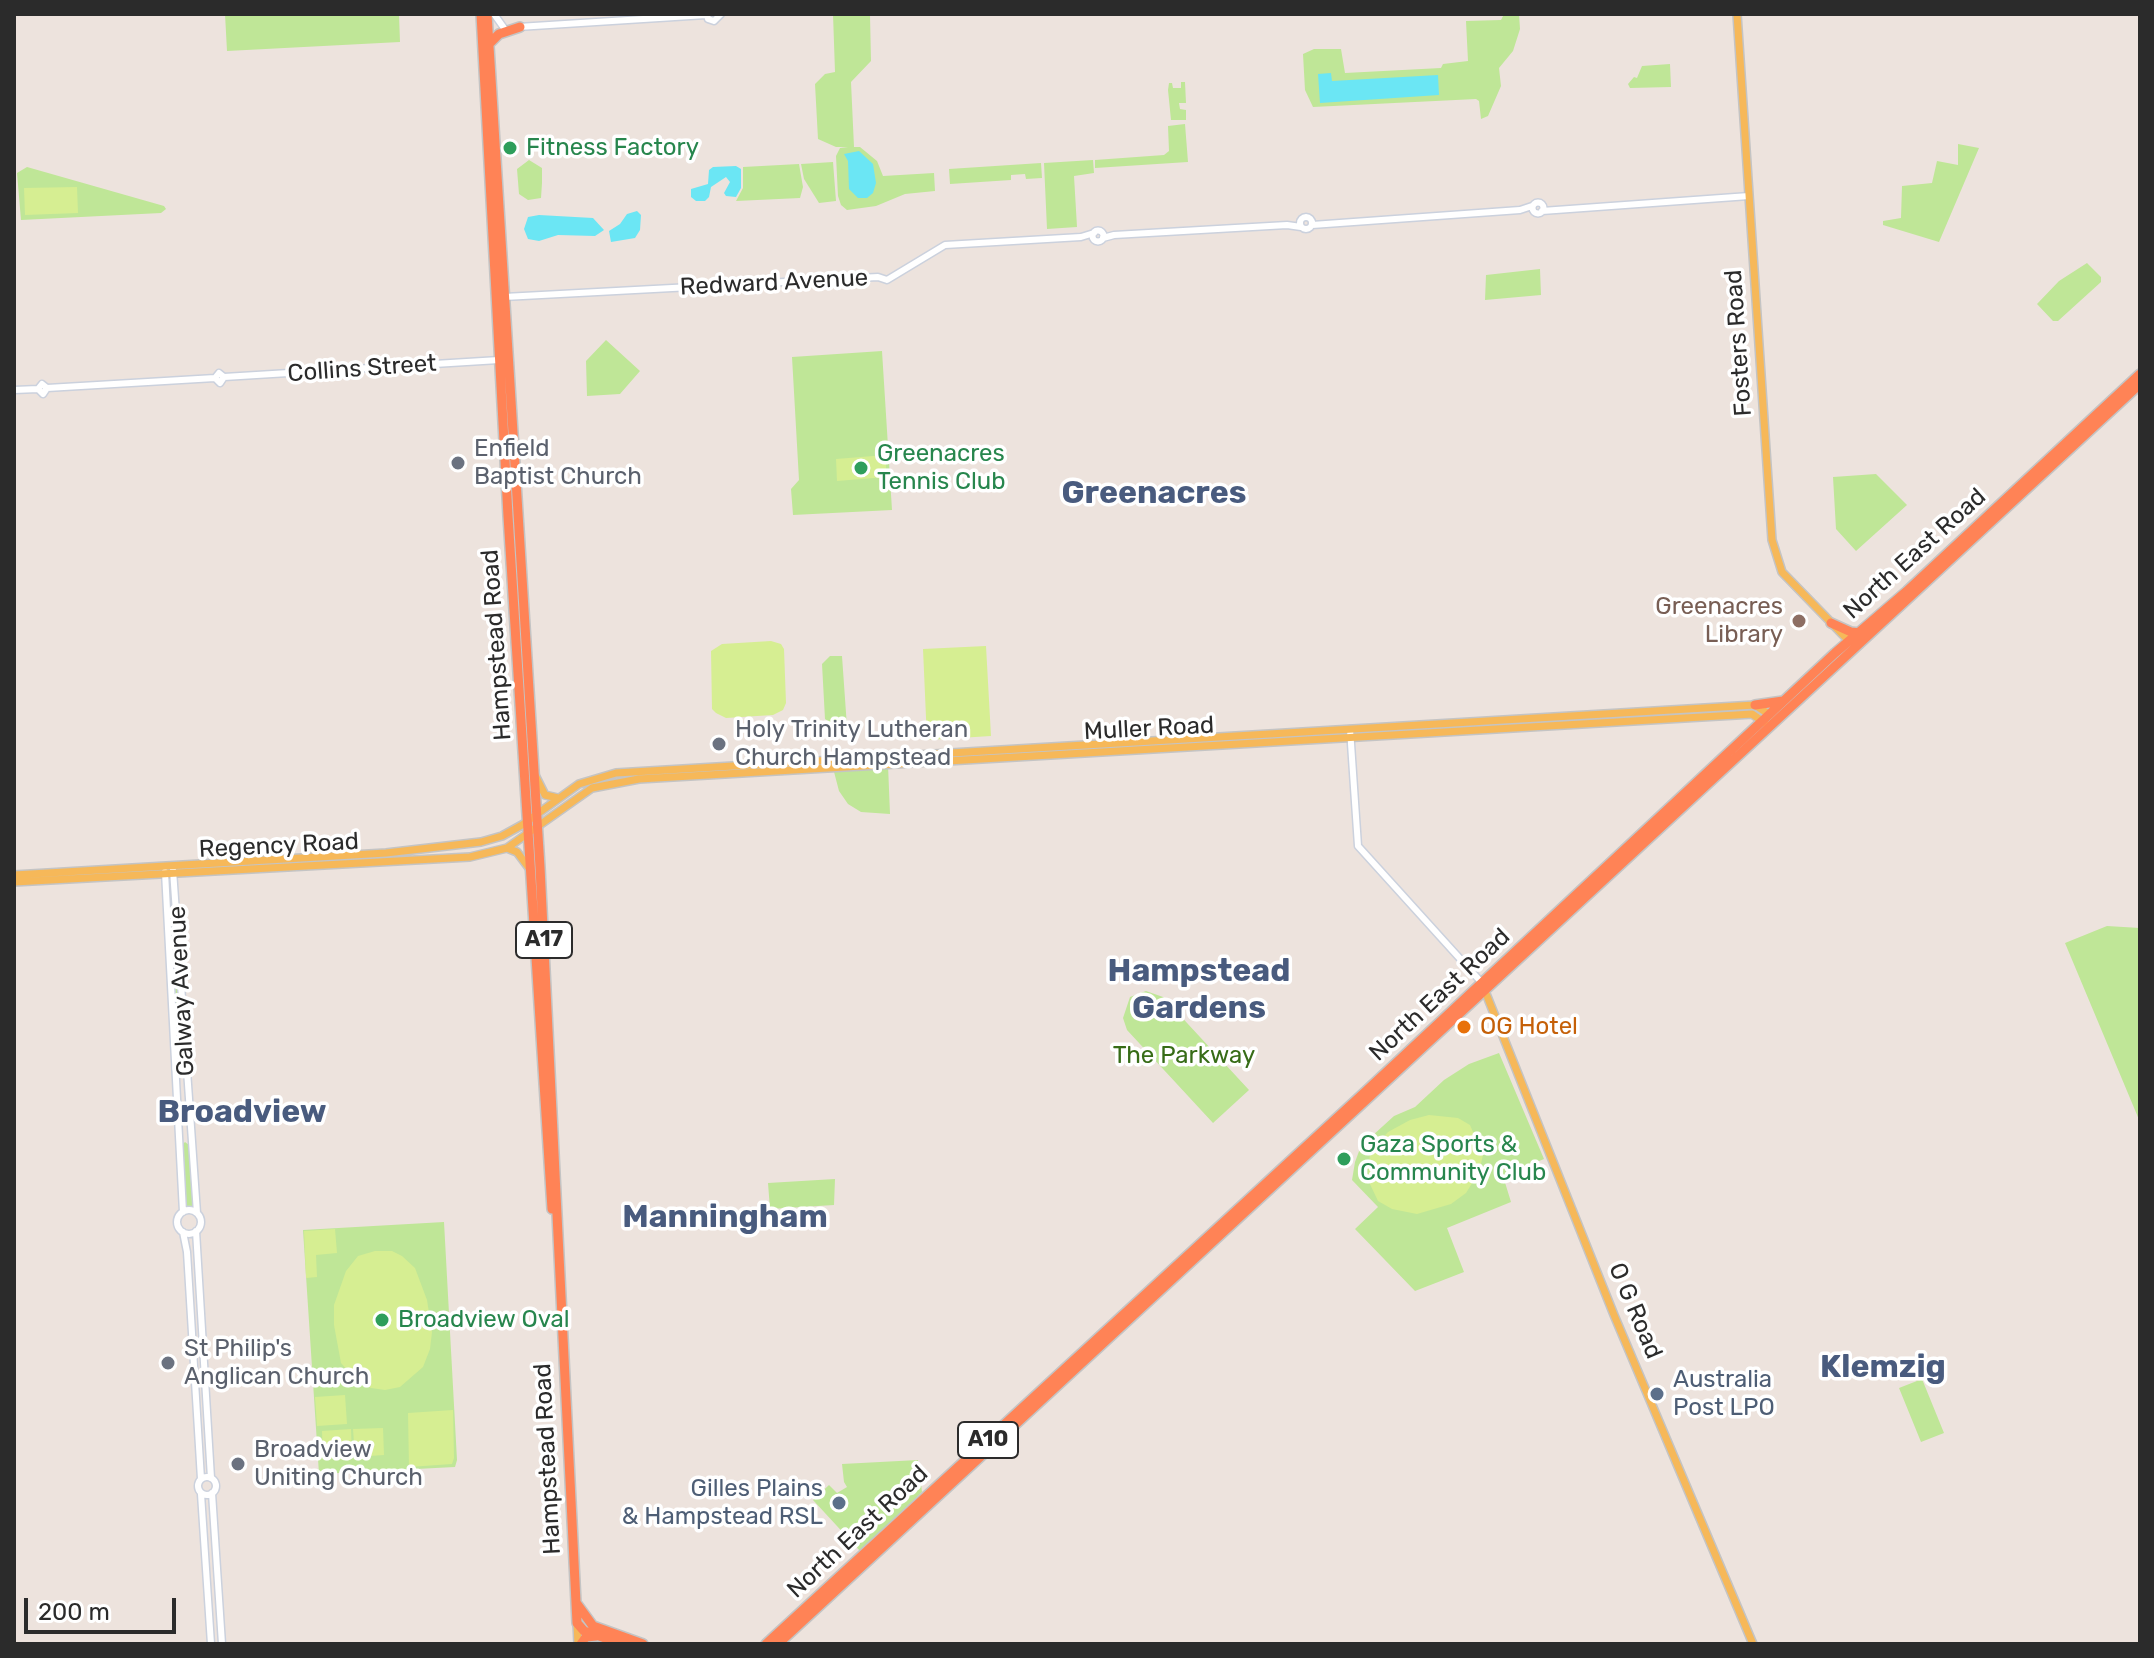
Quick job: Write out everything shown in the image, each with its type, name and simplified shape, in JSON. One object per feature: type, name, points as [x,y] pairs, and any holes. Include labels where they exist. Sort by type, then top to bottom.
[{"type":"highway","name":"Hampstead Road","points":[[481,14],[486,45],[533,823],[577,1623]]},
{"type":"highway","name":"Hampstead Road","points":[[486,45],[487,14]]},
{"type":"highway","points":[[486,45],[499,34],[520,27]]},
{"type":"highway","name":"North East Road","points":[[2121,397],[2140,374]]},
{"type":"highway","name":"North East Road","points":[[778,1644],[843,1579],[1629,850],[2110,407],[2140,384]]},
{"type":"highway","name":"North East Road","points":[[1770,721],[1787,699],[1835,653],[1853,645],[1860,633],[1912,591]]},
{"type":"highway","points":[[1831,623],[1860,633]]},
{"type":"highway","name":"Hampstead Road","points":[[524,695],[533,767],[532,873],[544,1014]]},
{"type":"highway","points":[[1755,705],[1787,699]]},
{"type":"highway","name":"North East Road","points":[[766,1644],[843,1579]]},
{"type":"highway","points":[[575,1601],[589,1623],[643,1644]]},
{"type":"highway","points":[[577,1623],[580,1629],[623,1644]]},
{"type":"highway","points":[[579,1644],[586,1637],[600,1636]]},
{"type":"main road","name":"Fosters Road","points":[[1737,14],[1772,540],[1782,572],[1853,645]]},
{"type":"main road","points":[[1831,623],[1837,641],[1835,653]]},
{"type":"main road","points":[[1755,705],[1770,721]]},
{"type":"main road","name":"Muller Road","points":[[1686,714],[1755,705]]},
{"type":"main road","name":"Muller Road","points":[[533,823],[558,798],[579,784],[616,773],[1686,714],[1752,714],[1770,721]]},
{"type":"main road","name":"Muller Road","points":[[533,823],[592,788],[621,780],[1350,733]]},
{"type":"main road","points":[[533,767],[544,794],[558,798]]},
{"type":"main road","name":"Regency Road","points":[[14,875],[470,857],[507,848],[533,823]]},
{"type":"main road","name":"Regency Road","points":[[14,882],[457,845],[502,836],[533,823]]},
{"type":"main road","points":[[507,848],[517,852],[532,873]]},
{"type":"main road","name":"O G Road","points":[[1483,987],[1615,1318],[1753,1644]]},
{"type":"main road","name":"Hampstead Road","points":[[577,1623],[579,1644]]},
{"type":"street","points":[[494,14],[504,28]]},
{"type":"street","points":[[488,29],[706,14],[714,21],[721,14]]},
{"type":"street","name":"Redward Avenue","points":[[500,298],[878,277],[887,280],[945,245],[1301,224],[1306,217],[1312,223],[1324,223],[1533,209],[1537,214],[1542,208],[1749,196]]},
{"type":"street","name":"Collins Street","points":[[14,390],[38,389],[43,394],[47,388],[215,378],[220,383],[224,377],[504,360]]},
{"type":"street","points":[[1350,733],[1358,846],[1483,987]]},
{"type":"street","name":"Galway Avenue","points":[[169,869],[183,1212]]},
{"type":"street","name":"Galway Avenue","points":[[169,869],[197,1213]]},
{"type":"street","points":[[211,1644],[198,1486],[201,1479],[187,1252],[183,1232],[177,1223],[183,1212],[188,1210],[197,1213],[201,1222],[196,1231],[211,1478],[216,1486],[212,1493],[222,1644]]},
{"type":"street","points":[[183,1232],[190,1234],[196,1231]]},
{"type":"street","points":[[201,1479],[211,1478]]},
{"type":"street","points":[[201,1494],[212,1493]]},
{"type":"green space","points":[[225,14],[399,14],[400,42],[227,51]]},
{"type":"green space","points":[[833,14],[880,14],[870,15],[871,61],[851,82],[854,147],[860,147],[877,161],[883,176],[934,173],[935,191],[905,194],[876,206],[847,210],[841,205],[836,156],[840,148],[848,147],[836,147],[818,139],[815,84],[825,74],[835,72]]},
{"type":"green space","points":[[1504,14],[1519,14],[1520,29],[1513,51],[1499,68],[1501,86],[1488,116],[1481,119],[1479,101],[1476,99],[1313,107],[1305,90],[1303,54],[1314,49],[1341,49],[1345,73],[1441,68],[1443,64],[1468,61],[1466,21],[1501,20]]},
{"type":"green space","points":[[1670,64],[1671,87],[1630,88],[1628,84],[1634,77],[1637,78],[1642,66]]},
{"type":"green space","points":[[1181,82],[1185,82],[1186,103],[1179,103],[1180,109],[1186,110],[1186,120],[1171,120],[1169,83],[1173,88],[1181,88]]},
{"type":"green space","points":[[1185,124],[1188,162],[1095,168],[1095,160],[1164,155],[1169,151],[1168,126]]},
{"type":"green space","points":[[1958,144],[1979,148],[1939,242],[1883,225],[1883,221],[1901,218],[1902,186],[1932,183],[1937,161],[1958,165]]},
{"type":"green space","points":[[529,160],[542,168],[542,183],[541,198],[528,200],[519,194],[517,169]]},
{"type":"green space","points":[[1093,160],[1094,173],[1074,176],[1077,227],[1047,229],[1044,163]]},
{"type":"green space","points":[[833,162],[836,201],[819,203],[804,179],[801,164]]},
{"type":"green space","points":[[1041,163],[1042,178],[1026,179],[1025,174],[1011,175],[1011,180],[950,184],[949,169]]},
{"type":"green space","points":[[799,164],[803,187],[800,198],[736,201],[743,188],[743,167]]},
{"type":"green space","points":[[27,167],[166,209],[161,213],[21,220],[17,173]]},
{"type":"green space","points":[[77,187],[78,213],[25,215],[24,188]]},
{"type":"green space","points":[[2087,263],[2101,277],[2101,282],[2058,321],[2053,321],[2037,304],[2059,281]]},
{"type":"green space","points":[[1540,269],[1541,295],[1485,300],[1486,275]]},
{"type":"green space","points":[[606,340],[640,371],[620,394],[587,396],[586,361]]},
{"type":"green space","points":[[882,351],[892,510],[793,515],[791,489],[799,480],[792,357]]},
{"type":"green space","name":"Greenacres Tennis Club","points":[[886,455],[886,477],[837,481],[836,459]]},
{"type":"green space","points":[[1876,474],[1907,505],[1856,551],[1836,529],[1833,477]]},
{"type":"green space","points":[[771,641],[781,644],[784,649],[786,703],[783,710],[773,715],[726,718],[716,713],[712,709],[711,651],[722,644]]},
{"type":"green space","points":[[986,646],[991,736],[927,740],[923,649]]},
{"type":"green space","points":[[830,656],[842,656],[847,727],[837,727],[825,719],[822,664]]},
{"type":"green space","points":[[888,765],[890,814],[861,812],[848,804],[839,791],[833,768]]},
{"type":"green space","points":[[2107,926],[2140,928],[2140,1122],[2065,943]]},
{"type":"green space","points":[[172,976],[178,976],[181,1064],[178,1064]]},
{"type":"green space","name":"The Parkway","points":[[1146,991],[1163,997],[1249,1090],[1213,1123],[1127,1030],[1123,1018],[1130,997]]},
{"type":"green space","points":[[1499,1053],[1544,1159],[1503,1176],[1511,1202],[1447,1228],[1464,1272],[1415,1291],[1355,1229],[1378,1207],[1352,1180],[1355,1162],[1361,1146],[1394,1116],[1415,1107],[1444,1080],[1469,1064]]},
{"type":"green space","points":[[1429,1115],[1458,1118],[1470,1125],[1483,1155],[1479,1172],[1466,1193],[1451,1204],[1417,1214],[1392,1209],[1378,1201],[1368,1180],[1370,1152],[1388,1132],[1410,1120]]},
{"type":"green space","points":[[185,1142],[189,1145],[194,1208],[185,1208],[182,1145]]},
{"type":"green space","points":[[835,1179],[834,1205],[770,1209],[768,1183]]},
{"type":"green space","points":[[444,1222],[455,1467],[319,1474],[303,1230]]},
{"type":"green space","points":[[335,1229],[337,1253],[316,1255],[317,1277],[306,1278],[304,1231]]},
{"type":"green space","name":"Broadview Oval","points":[[375,1251],[392,1251],[415,1268],[427,1300],[432,1332],[423,1367],[400,1387],[385,1390],[371,1388],[354,1378],[341,1363],[334,1325],[334,1305],[346,1271],[358,1256]]},
{"type":"green space","points":[[1922,1379],[1944,1433],[1921,1442],[1899,1388]]},
{"type":"green space","points":[[345,1395],[347,1424],[317,1426],[315,1397]]},
{"type":"green space","points":[[453,1410],[452,1464],[409,1467],[408,1413]]},
{"type":"green space","points":[[383,1428],[384,1455],[355,1457],[353,1429]]},
{"type":"green space","points":[[351,1429],[352,1457],[323,1459],[322,1431]]},
{"type":"green space","points":[[918,1460],[922,1492],[860,1551],[813,1500],[829,1485],[837,1493],[847,1487],[842,1464]]},
{"type":"water","points":[[1331,73],[1332,81],[1438,75],[1439,95],[1320,103],[1318,74]]},
{"type":"water","points":[[859,151],[873,164],[876,183],[873,193],[867,198],[858,198],[849,189],[848,161],[844,154]]},
{"type":"water","points":[[736,166],[741,169],[741,188],[736,197],[724,193],[730,182],[726,177],[711,187],[705,201],[696,201],[691,197],[691,189],[708,184],[709,170],[713,167]]},
{"type":"water","points":[[637,211],[641,215],[640,230],[635,238],[611,242],[609,231],[620,224],[627,214]]},
{"type":"water","points":[[528,217],[593,218],[604,230],[595,236],[558,235],[539,241],[528,239],[524,229]]},
{"type":"place","name":"Fitness Factory","points":[[510,148]]},
{"type":"place","name":"Enfield Baptist Church","points":[[458,463]]},
{"type":"place","name":"Greenacres Tennis Club","points":[[861,468]]},
{"type":"place","name":"Greenacres Library","points":[[1799,621]]},
{"type":"place","name":"Holy Trinity Lutheran Church Hampstead","points":[[719,744]]},
{"type":"place","name":"OG Hotel","points":[[1464,1027]]},
{"type":"place","name":"Gaza Sports & Community Club","points":[[1344,1159]]},
{"type":"place","name":"Broadview Oval","points":[[382,1320]]},
{"type":"place","name":"St Philip's Anglican Church","points":[[168,1363]]},
{"type":"place","name":"Australia Post LPO","points":[[1657,1394]]},
{"type":"place","name":"Broadview Uniting Church","points":[[238,1464]]},
{"type":"place","name":"Gilles Plains & Hampstead RSL","points":[[839,1503]]},
{"type":"district","name":"Greenacres","points":[[1154,494]]},
{"type":"district","name":"Hampstead Gardens","points":[[1199,990]]},
{"type":"district","name":"Broadview","points":[[242,1113]]},
{"type":"district","name":"Manningham","points":[[725,1218]]},
{"type":"district","name":"Klemzig","points":[[1883,1368]]}]
